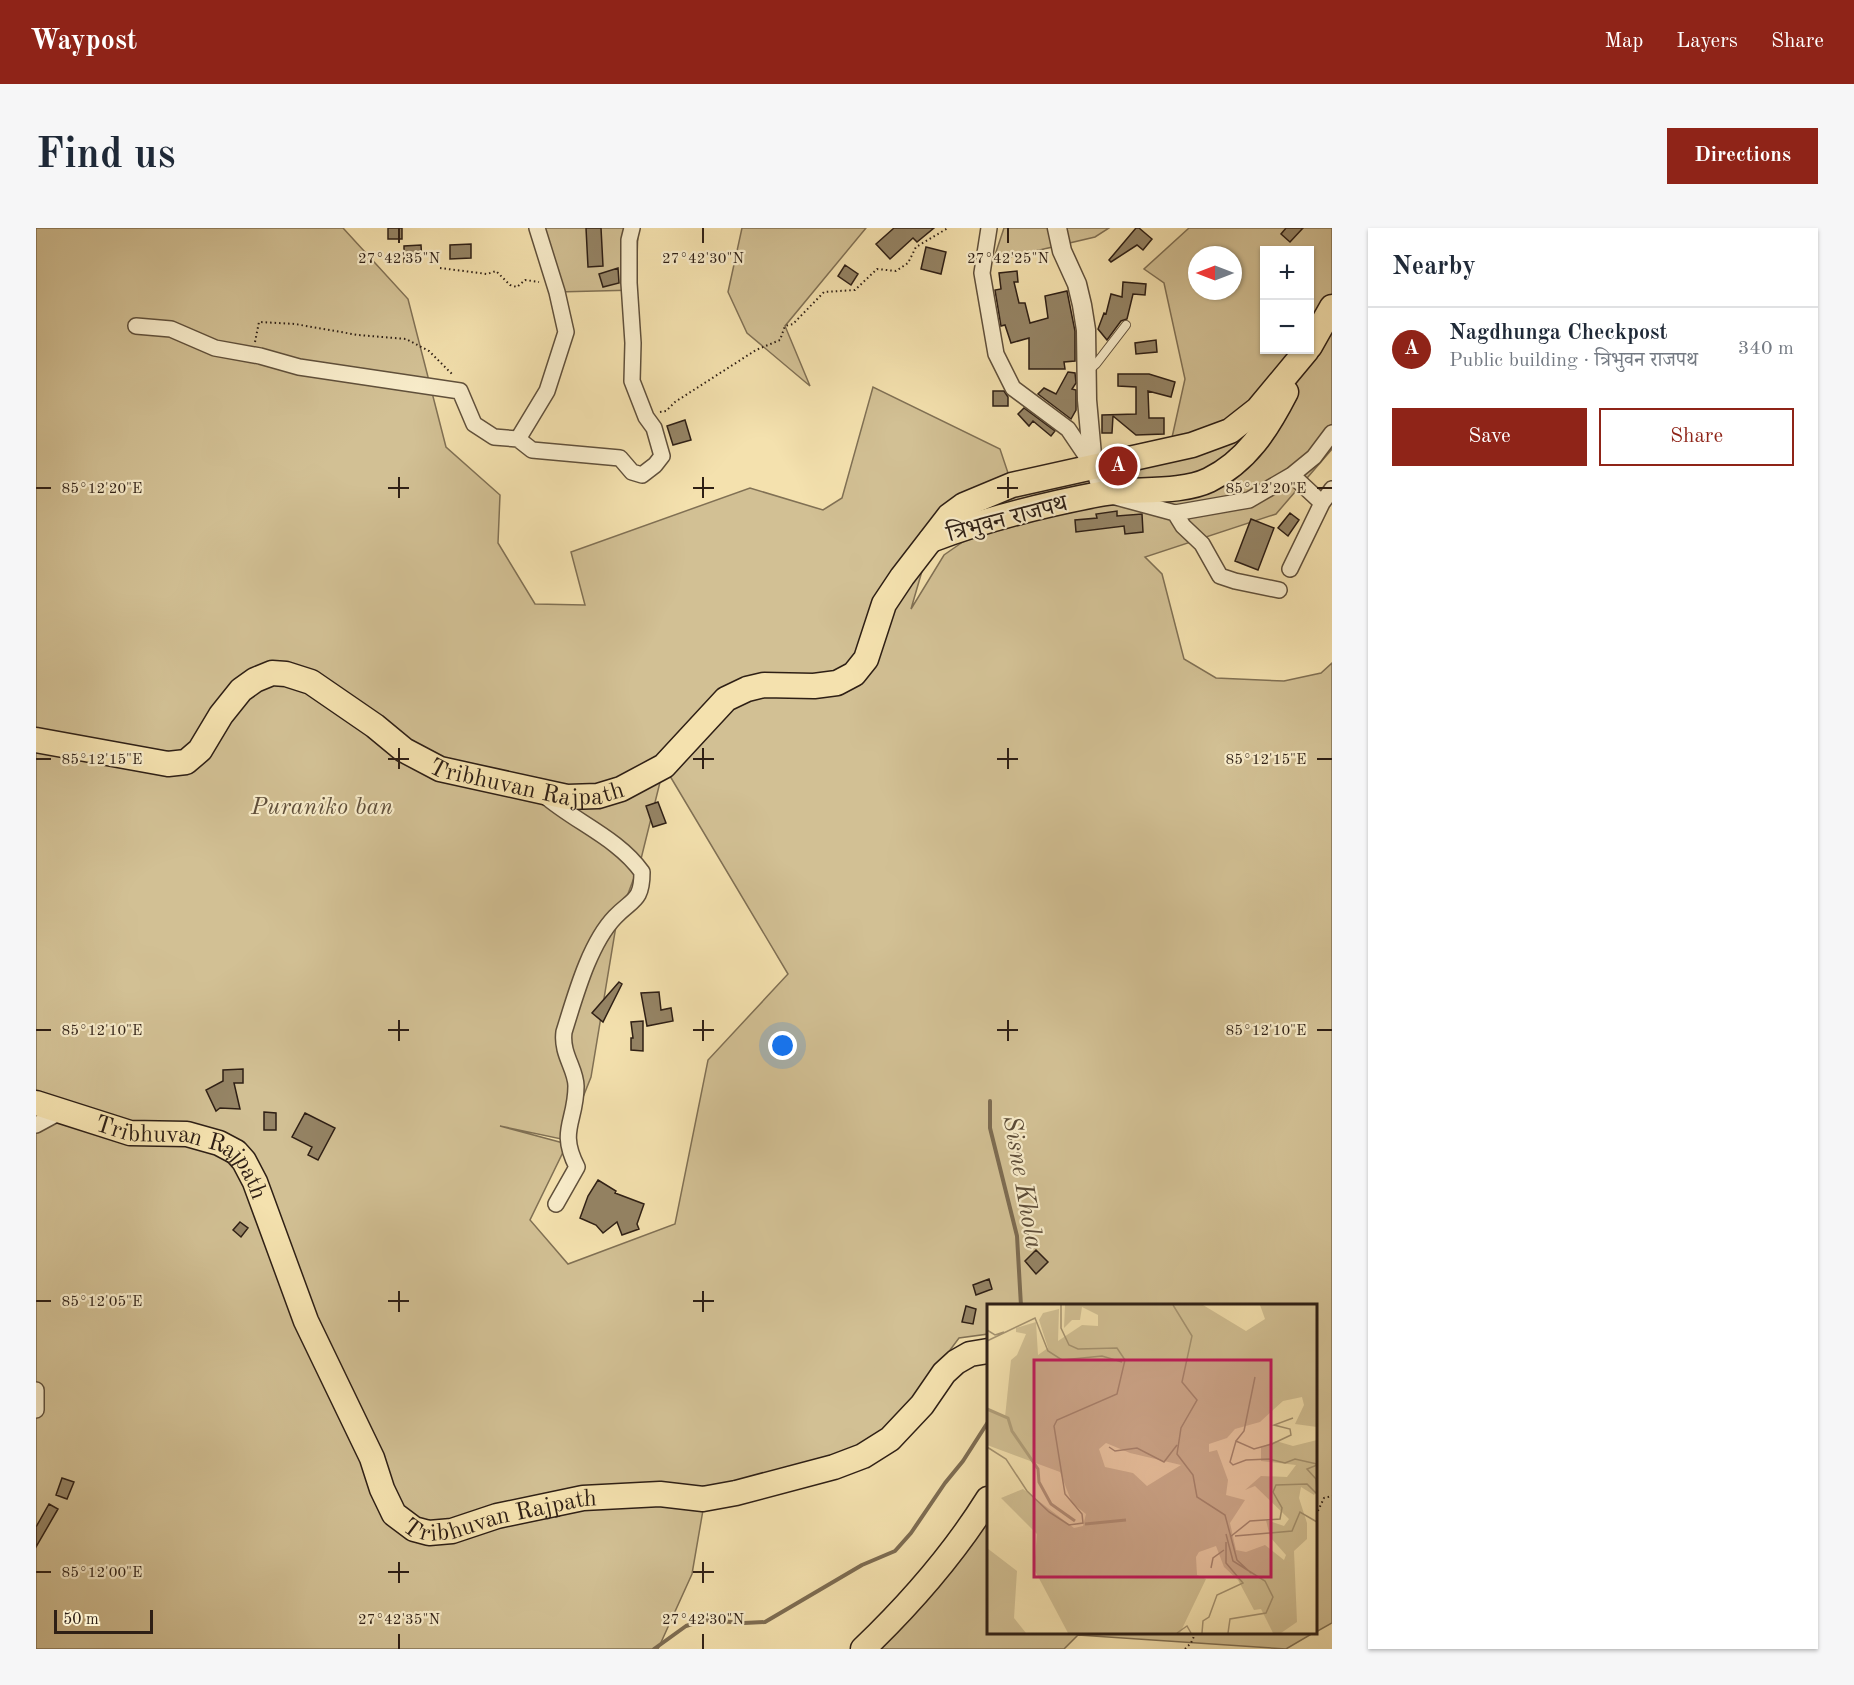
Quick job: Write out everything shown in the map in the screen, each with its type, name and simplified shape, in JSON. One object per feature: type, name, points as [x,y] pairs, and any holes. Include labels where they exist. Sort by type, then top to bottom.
[{"type":"highway","name":"त्रिभुवन राजपथ","points":[[1314,338],[1332,307]]},
{"type":"highway","name":"त्रिभुवन राजपथ","points":[[931,540],[949,516],[964,505],[1012,486],[1192,444],[1230,431],[1258,409],[1303,354]]},
{"type":"highway","name":"त्रिभुवन राजपथ","points":[[931,540],[971,525],[1039,506],[1101,494],[1172,488],[1207,481],[1239,461],[1269,425],[1305,354]]},
{"type":"highway","name":"Tribhuvan Rajpath","points":[[36,740],[168,764],[186,762],[200,750],[221,715],[241,690],[255,680],[272,673],[286,674],[311,682],[375,726],[404,750],[440,769],[567,797],[598,796],[621,789],[664,766],[726,699],[747,689],[764,685],[814,686],[837,683],[854,674],[866,659],[884,604],[931,540]]},
{"type":"highway","name":"Tribhuvan Rajpath","points":[[36,1104],[130,1133],[187,1134],[219,1143],[236,1152],[244,1161],[255,1182],[306,1321],[372,1458],[382,1489],[394,1514],[414,1529],[429,1533],[452,1532],[497,1516],[583,1498],[660,1494],[703,1500],[834,1467],[863,1456],[890,1439],[922,1405],[944,1373],[956,1362],[970,1354],[986,1351]]},
{"type":"highway","points":[[863,1649],[946,1562],[987,1501]]},
{"type":"street","points":[[518,439],[546,391],[566,332],[557,292],[537,228]]},
{"type":"street","points":[[136,326],[171,329],[215,348],[252,354],[299,368],[460,391],[474,424],[494,437],[518,439],[532,450],[620,458],[632,472],[642,475],[656,465],[662,456],[654,428],[646,417],[632,381],[633,334],[629,283],[629,240],[632,228]]},
{"type":"street","points":[[989,228],[982,273],[996,354],[1013,388],[1068,429],[1093,466]]},
{"type":"street","points":[[1057,228],[1062,251],[1077,284],[1082,305],[1086,330],[1087,400],[1093,466],[1101,494],[1175,513],[1250,500],[1292,475],[1314,457],[1332,433]]},
{"type":"street","points":[[1292,475],[1322,503]]},
{"type":"street","points":[[1290,569],[1322,503],[1332,489]]},
{"type":"street","points":[[1175,513],[1183,526],[1202,544],[1220,576],[1279,590]]},
{"type":"street","points":[[540,792],[560,809],[625,852],[642,872],[642,888],[633,902],[615,917],[593,950],[583,972],[578,994],[564,1032],[562,1041],[577,1084],[567,1134],[571,1155],[577,1167],[556,1204]]},
{"type":"street","points":[[36,1125],[60,1112]]},
{"type":"street","points":[[36,1390],[36,1410]]},
{"type":"lane","points":[[1086,372],[1096,364],[1126,326]]},
{"type":"path","points":[[646,417],[666,411],[675,402],[756,350],[780,339],[785,326],[793,324],[824,292],[855,290],[877,269],[896,271],[908,263],[916,247],[948,228]]},
{"type":"path","points":[[440,268],[487,274],[496,271],[510,285],[517,287],[525,280],[534,280],[542,283],[548,290],[557,292]]},
{"type":"path","points":[[252,354],[259,322],[295,324],[358,335],[406,339],[429,351],[452,372],[460,391]]},
{"type":"path","points":[[1317,1513],[1324,1498],[1332,1496]]},
{"type":"path","points":[[1185,1649],[1195,1634]]},
{"type":"green space","name":"Puraniko ban","points":[[36,228],[343,228],[408,299],[446,447],[500,495],[498,543],[535,604],[585,605],[571,552],[750,488],[823,510],[842,498],[873,387],[1000,449],[1009,476],[1171,442],[1185,379],[1164,283],[1144,269],[1189,228],[1332,228],[1332,449],[1276,514],[1145,557],[1162,574],[1184,659],[1216,678],[1284,681],[1321,673],[1332,663],[1332,1623],[1317,1631],[1317,1304],[987,1304],[987,1334],[959,1338],[918,1393],[867,1445],[703,1510],[692,1574],[658,1649],[36,1649]],"holes":[[[967,539],[944,555],[911,609],[931,540]],[[664,766],[788,974],[708,1060],[675,1224],[568,1264],[530,1220],[567,1144],[500,1126],[566,1140],[591,1077],[616,926],[641,859]]]},
{"type":"green space","points":[[537,228],[638,228],[636,290],[557,292]]},
{"type":"green space","points":[[742,228],[866,228],[785,326],[810,386],[747,333],[728,292]]},
{"type":"green space","points":[[1004,228],[1109,228],[1095,237],[993,261]]},
{"type":"green space","points":[[987,1520],[987,1634],[1312,1634],[1286,1649],[1078,1635],[1064,1649],[876,1649]]},
{"type":"building","points":[[388,228],[402,228],[402,239],[388,239]]},
{"type":"building","points":[[586,228],[601,228],[603,266],[588,267]]},
{"type":"building","points":[[894,228],[934,228],[917,242],[913,238],[890,259],[876,244]]},
{"type":"building","points":[[1136,228],[1152,239],[1143,250],[1137,245],[1111,262],[1109,260]]},
{"type":"building","points":[[1286,228],[1303,228],[1290,242],[1281,234]]},
{"type":"building","points":[[471,244],[471,258],[450,259],[450,245]]},
{"type":"building","points":[[421,245],[422,261],[404,262],[404,246]]},
{"type":"building","points":[[926,247],[946,252],[941,274],[921,269]]},
{"type":"building","points":[[845,265],[858,274],[851,285],[838,276]]},
{"type":"building","points":[[618,268],[619,283],[603,287],[599,274]]},
{"type":"building","points":[[1017,271],[1018,282],[1014,282],[1019,303],[1025,303],[1030,323],[1048,318],[1045,296],[1067,291],[1075,331],[1075,361],[1064,362],[1065,369],[1029,369],[1029,338],[1011,343],[1005,325],[1001,326],[995,290],[1001,289],[999,273]]},
{"type":"building","points":[[1123,282],[1146,284],[1145,295],[1133,294],[1127,319],[1121,321],[1107,340],[1098,329],[1104,313],[1106,314],[1111,294],[1122,297]]},
{"type":"building","points":[[1156,340],[1157,352],[1136,354],[1135,343]]},
{"type":"building","points":[[1068,372],[1075,373],[1076,383],[1072,389],[1076,390],[1076,410],[1071,419],[1038,394],[1044,388],[1056,394]]},
{"type":"building","points":[[1118,374],[1149,374],[1175,382],[1171,397],[1148,391],[1149,418],[1164,418],[1164,434],[1136,435],[1113,416],[1112,433],[1102,433],[1102,415],[1136,414],[1136,387],[1118,386]]},
{"type":"building","points":[[993,391],[1004,391],[1008,397],[1008,406],[993,406]]},
{"type":"building","points":[[1024,408],[1055,431],[1051,436],[1033,421],[1029,426],[1018,414]]},
{"type":"building","points":[[685,420],[691,440],[673,445],[667,426]]},
{"type":"building","points":[[1117,511],[1117,516],[1142,514],[1143,532],[1125,534],[1124,526],[1076,532],[1075,520],[1097,518],[1096,514]]},
{"type":"building","points":[[1290,513],[1299,520],[1288,536],[1278,528]]},
{"type":"building","points":[[1251,519],[1274,528],[1258,570],[1235,561]]},
{"type":"building","points":[[658,802],[666,823],[653,827],[646,806]]},
{"type":"building","points":[[619,982],[622,984],[603,1022],[592,1013]]},
{"type":"building","points":[[659,992],[661,1010],[671,1008],[673,1021],[647,1026],[641,993]]},
{"type":"building","points":[[643,1021],[643,1051],[631,1050],[631,1038],[633,1038],[631,1022]]},
{"type":"building","points":[[243,1069],[243,1083],[234,1083],[240,1109],[220,1108],[216,1111],[206,1090],[223,1081],[223,1070]]},
{"type":"building","points":[[264,1112],[276,1113],[276,1130],[264,1130]]},
{"type":"building","points":[[305,1113],[335,1128],[318,1160],[308,1155],[312,1147],[292,1137]]},
{"type":"building","points":[[598,1180],[616,1191],[615,1193],[644,1204],[637,1224],[639,1229],[622,1235],[617,1222],[603,1233],[596,1225],[580,1218],[588,1196]]},
{"type":"building","points":[[240,1222],[248,1228],[241,1237],[233,1230]]},
{"type":"building","points":[[1036,1250],[1048,1262],[1036,1274],[1025,1261]]},
{"type":"building","points":[[989,1279],[992,1289],[976,1295],[973,1285]]},
{"type":"building","points":[[966,1306],[976,1309],[973,1324],[962,1322]]},
{"type":"building","points":[[62,1478],[74,1482],[67,1499],[56,1495]]},
{"type":"building","points":[[49,1504],[58,1509],[36,1547],[36,1527]]},
{"type":"waterway","name":"Sisne Khola","points":[[990,1101],[990,1128],[1017,1236],[1021,1304]]},
{"type":"waterway","name":"Sisne Khola","points":[[654,1649],[686,1626],[705,1620],[765,1622],[862,1565],[895,1551],[911,1533],[963,1461],[987,1424]]},
{"type":"place","name":"Nagdhunga Checkpost","points":[[1118,466]]}]
